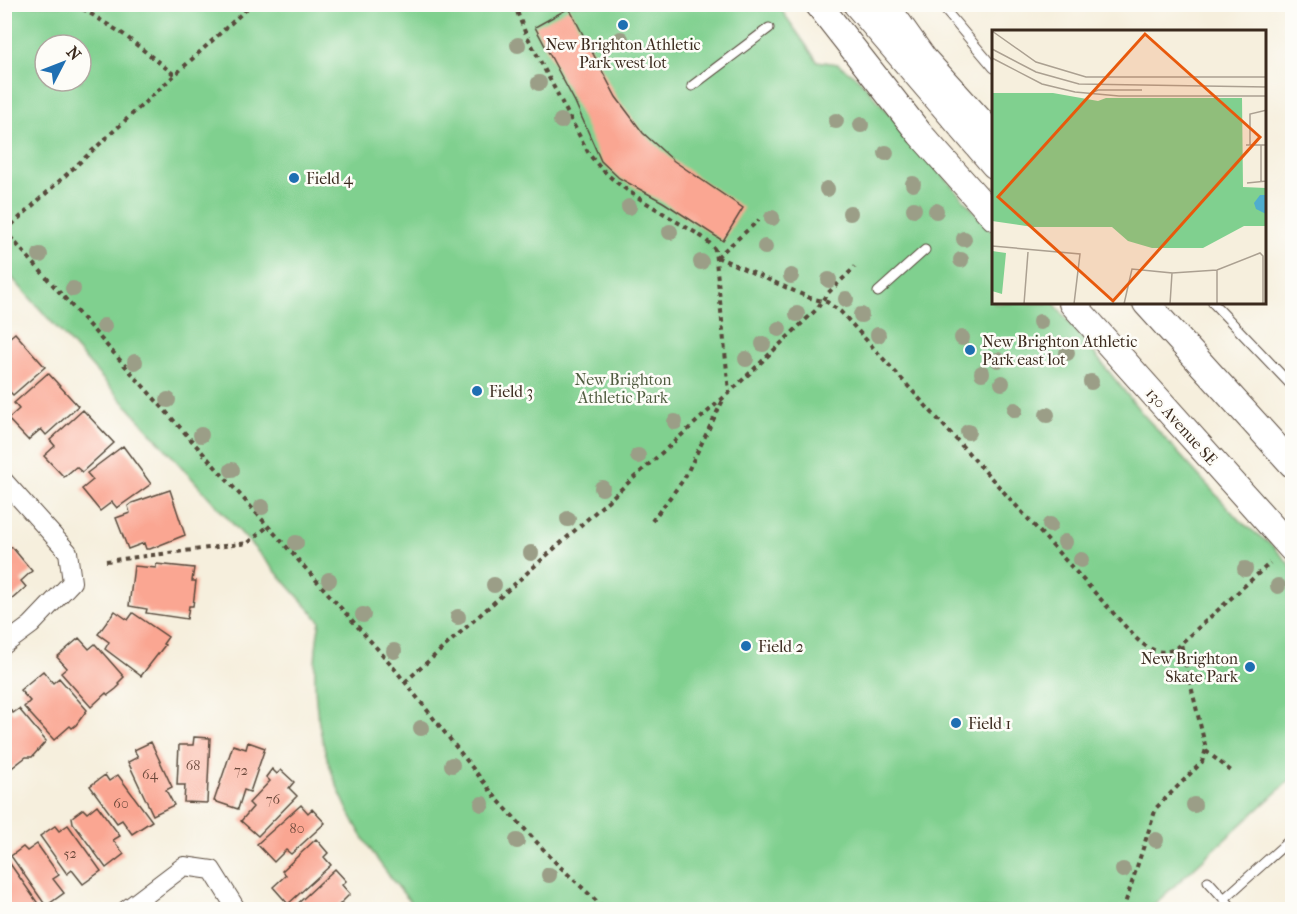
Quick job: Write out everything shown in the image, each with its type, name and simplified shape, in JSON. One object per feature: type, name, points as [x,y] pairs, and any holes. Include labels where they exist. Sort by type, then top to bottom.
[{"type":"main road","points":[[818,4],[920,134],[992,215]]},
{"type":"main road","points":[[855,4],[864,11],[992,163]]},
{"type":"main road","points":[[885,4],[924,59],[992,133]]},
{"type":"main road","name":"130 Avenue SE","points":[[1073,304],[1293,549]]},
{"type":"main road","points":[[1147,304],[1293,464]]},
{"type":"street","points":[[4,481],[68,552],[72,582],[31,624],[4,645]]},
{"type":"street","points":[[126,909],[184,866],[212,870],[237,909]]},
{"type":"lane","points":[[940,4],[992,66]]},
{"type":"lane","points":[[692,86],[769,28]]},
{"type":"lane","points":[[878,292],[925,250]]},
{"type":"lane","points":[[1214,304],[1293,386]]},
{"type":"lane","points":[[1224,899],[1293,838]]},
{"type":"lane","points":[[1208,881],[1234,909]]},
{"type":"path","points":[[75,4],[123,34],[176,76]]},
{"type":"path","points":[[252,4],[176,76],[5,230],[405,682],[497,799],[556,863],[606,909]]},
{"type":"path","points":[[514,4],[534,49],[589,154],[599,168],[616,184],[702,238],[711,245],[717,257],[727,395],[684,479],[652,521]]},
{"type":"path","points":[[717,257],[759,220]]},
{"type":"path","points":[[717,257],[810,298],[831,304],[1139,641],[1148,648],[1173,650],[1270,563]]},
{"type":"path","points":[[405,682],[727,395],[818,309],[826,295],[855,267]]},
{"type":"path","points":[[106,561],[248,543],[267,527]]},
{"type":"path","points":[[1123,909],[1156,808],[1202,762],[1206,750],[1181,644]]},
{"type":"path","points":[[1206,750],[1231,771]]},
{"type":"green space","name":"New Brighton Athletic Park","points":[[4,5],[778,5],[817,61],[838,64],[860,80],[992,232],[992,304],[1055,304],[1141,412],[1240,521],[1274,547],[1292,567],[1292,778],[1149,909],[417,909],[368,846],[333,776],[322,739],[316,701],[315,662],[320,621],[5,270]]},
{"type":"building","points":[[569,8],[616,97],[643,133],[674,161],[743,208],[723,241],[663,202],[619,178],[601,161],[575,102],[535,27]]},
{"type":"building","points":[[15,333],[45,367],[13,395],[8,390],[4,392],[4,342]]},
{"type":"building","points":[[48,373],[78,406],[46,435],[41,429],[28,440],[8,419],[19,409],[14,403]]},
{"type":"building","points":[[83,410],[114,443],[82,472],[76,467],[64,477],[44,456],[55,446],[50,440]]},
{"type":"building","points":[[123,446],[151,484],[117,508],[112,502],[100,511],[82,489],[93,480],[87,473]]},
{"type":"building","points":[[170,490],[185,535],[150,549],[146,549],[144,543],[128,549],[116,518],[130,513],[128,506],[132,503]]},
{"type":"building","points":[[12,547],[32,571],[21,581],[26,587],[4,606],[4,554]]},
{"type":"building","points":[[156,564],[194,568],[192,581],[196,581],[193,606],[189,606],[187,619],[146,613],[147,609],[129,606],[134,566],[156,568]]},
{"type":"building","points":[[115,611],[128,620],[133,613],[168,637],[163,644],[165,645],[141,676],[105,649],[109,642],[98,634]]},
{"type":"building","points":[[79,638],[89,649],[95,644],[124,677],[116,689],[108,695],[106,693],[91,707],[61,673],[67,668],[57,657]]},
{"type":"building","points":[[43,671],[53,683],[59,678],[87,710],[76,725],[72,728],[70,726],[54,740],[24,707],[30,701],[20,690]]},
{"type":"building","points":[[4,703],[13,713],[19,709],[46,741],[32,757],[26,757],[9,770],[4,765]]},
{"type":"building","points":[[194,737],[210,738],[207,803],[184,802],[185,785],[177,785],[179,745],[193,745]]},
{"type":"building","points":[[151,742],[172,787],[166,790],[174,805],[153,815],[128,762],[138,757],[134,750]]},
{"type":"building","points":[[248,742],[265,748],[250,792],[244,790],[238,809],[214,801],[233,745],[246,749]]},
{"type":"building","points":[[272,769],[277,774],[281,770],[294,782],[289,788],[297,796],[258,836],[241,821],[253,807],[249,803],[270,781],[266,777]]},
{"type":"building","points":[[105,775],[109,781],[118,775],[152,821],[132,834],[122,820],[117,823],[90,786]]},
{"type":"building","points":[[97,805],[120,836],[113,840],[124,854],[106,868],[73,823],[72,817],[83,809],[87,813]]},
{"type":"building","points":[[301,805],[308,813],[312,809],[325,823],[291,854],[286,850],[274,862],[257,844]]},
{"type":"building","points":[[68,825],[101,871],[83,884],[72,870],[67,874],[40,836],[55,826],[59,831]]},
{"type":"building","points":[[316,839],[328,853],[324,857],[331,865],[288,904],[273,887],[286,875],[282,871]]},
{"type":"building","points":[[37,844],[59,875],[53,879],[64,893],[46,906],[11,856],[23,847],[27,851]]},
{"type":"building","points":[[6,858],[39,905],[32,910],[13,910],[10,904],[4,908]]},
{"type":"building","points":[[335,869],[346,881],[342,885],[350,894],[334,910],[291,910]]},
{"type":"place","name":"New Brighton Athletic Park west lot","points":[[623,25]]},
{"type":"place","name":"Field 4","points":[[294,178]]},
{"type":"place","name":"New Brighton Athletic Park east lot","points":[[970,350]]},
{"type":"place","name":"Field 3","points":[[477,391]]},
{"type":"place","name":"Field 2","points":[[746,646]]},
{"type":"place","name":"New Brighton Skate Park","points":[[1250,667]]},
{"type":"place","name":"Field 1","points":[[956,723]]}]
